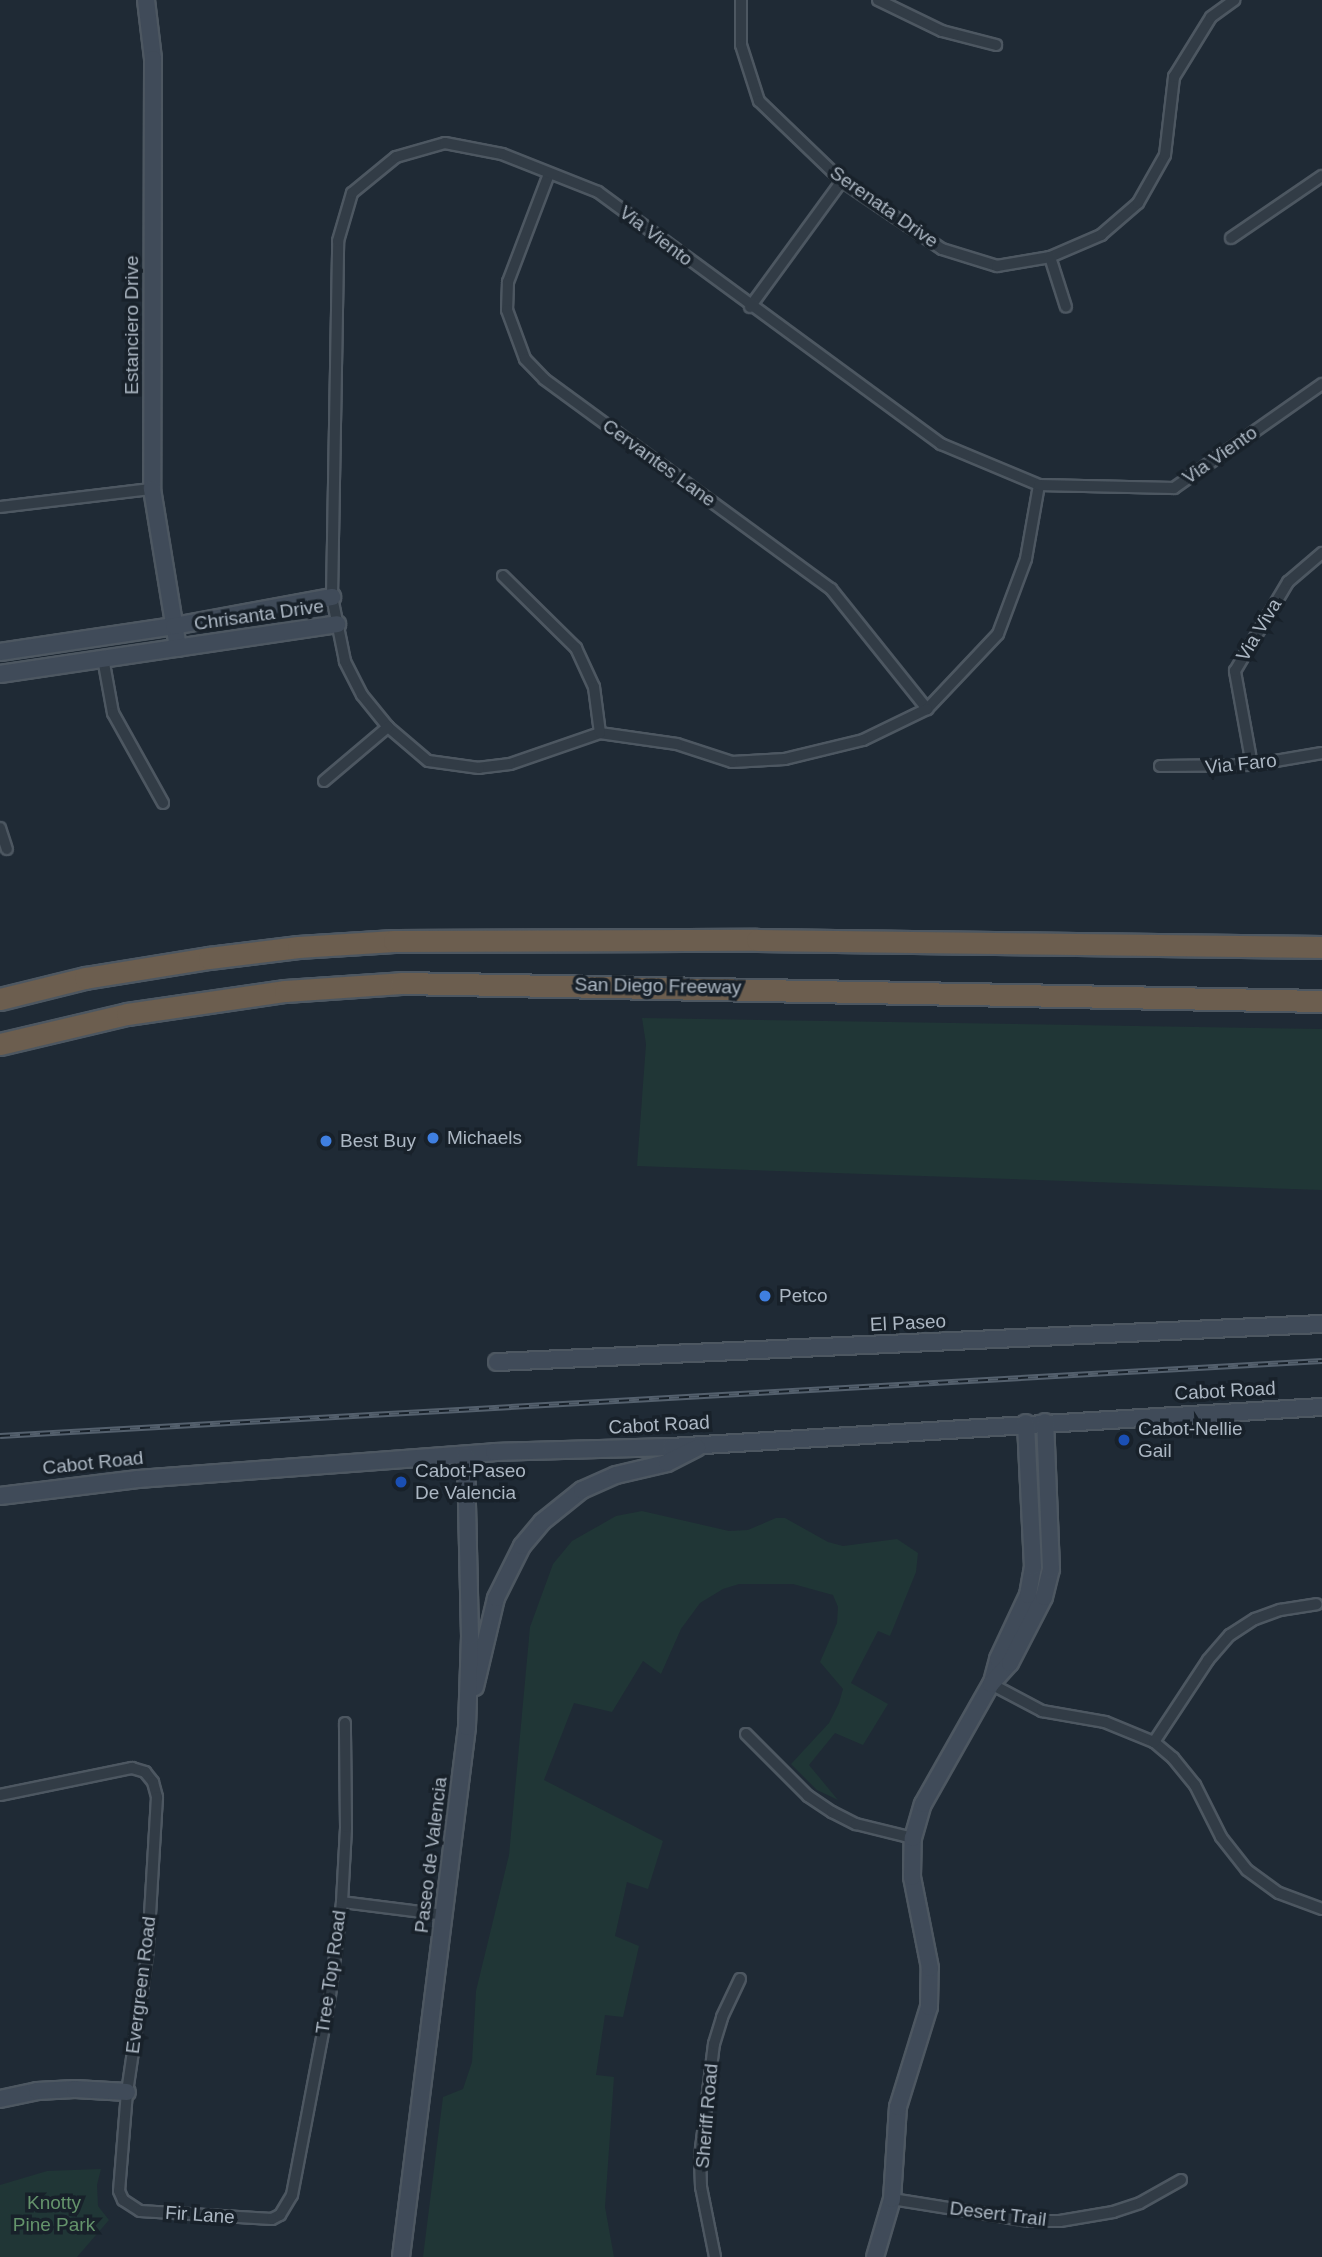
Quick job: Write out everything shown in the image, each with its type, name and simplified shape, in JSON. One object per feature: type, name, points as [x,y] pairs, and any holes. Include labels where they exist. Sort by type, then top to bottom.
[{"type":"highway","points":[[0,999],[85,978],[209,958],[298,947],[394,941],[757,940],[1322,947]]},
{"type":"highway","name":"San Diego Freeway","points":[[0,1044],[127,1014],[285,991],[401,983],[1322,1001]]},
{"type":"street","name":"Estanciero Drive","points":[[146,0],[153,60],[152,489],[178,648]]},
{"type":"street","name":"Serenata Drive","points":[[741,0],[741,45],[759,101],[842,181],[942,248],[998,265],[1050,257],[1101,235],[1138,203],[1165,155],[1174,77],[1211,17],[1234,0]]},
{"type":"street","points":[[878,0],[942,31],[996,45]]},
{"type":"street","name":"Via Viento","points":[[337,624],[332,597],[338,241],[352,193],[396,157],[445,143],[502,153],[598,192],[750,307],[941,444],[1039,485],[1174,488],[1322,384]]},
{"type":"street","name":"Cervantes Lane","points":[[549,174],[508,282],[507,310],[525,359],[544,379],[831,589],[928,709]]},
{"type":"street","points":[[1231,238],[1322,176]]},
{"type":"street","points":[[750,307],[842,181]]},
{"type":"street","points":[[1050,257],[1066,307]]},
{"type":"street","name":"Chrisanta Drive","points":[[0,674],[337,624],[345,661],[356,684],[388,727],[428,761],[479,768],[510,764],[600,733],[677,744],[732,762],[785,760],[863,740],[928,709],[999,634],[1026,559],[1039,485]]},
{"type":"street","points":[[0,507],[152,489]]},
{"type":"street","name":"Via Viva","points":[[1252,765],[1235,670],[1288,582],[1322,553]]},
{"type":"street","points":[[503,576],[576,648],[594,687],[600,733]]},
{"type":"street","name":"Chrisanta Drive","points":[[0,652],[174,626],[332,597]]},
{"type":"street","points":[[103,658],[113,713],[163,803]]},
{"type":"street","points":[[324,781],[388,727]]},
{"type":"street","name":"Via Faro","points":[[1160,766],[1195,768],[1252,765],[1322,752]]},
{"type":"street","points":[[0,828],[7,849]]},
{"type":"street","name":"El Paseo","points":[[497,1362],[1322,1324]]},
{"type":"street","name":"Cabot Road","points":[[0,1496],[138,1479],[466,1455],[704,1445],[1026,1423],[1322,1407]]},
{"type":"street","points":[[875,2257],[892,2199],[898,2107],[929,2007],[930,1968],[912,1877],[913,1838],[923,1804],[991,1684],[1010,1663],[1032,1625],[1051,1569],[1045,1422]]},
{"type":"street","points":[[991,1684],[998,1658],[1028,1595],[1033,1567],[1026,1423]]},
{"type":"street","points":[[467,1727],[496,1598],[522,1546],[542,1522],[582,1490],[616,1475],[667,1463],[704,1445]]},
{"type":"street","name":"Paseo de Valencia","points":[[401,2257],[467,1727],[470,1636],[466,1455]]},
{"type":"street","points":[[1154,1742],[1208,1660],[1230,1635],[1255,1619],[1280,1610],[1317,1604]]},
{"type":"street","points":[[991,1684],[1042,1711],[1105,1722],[1154,1742],[1173,1758],[1195,1785],[1221,1837],[1247,1870],[1279,1893],[1322,1909]]},
{"type":"street","name":"Tree Top Road","points":[[280,2215],[292,2195],[330,1995],[342,1902],[346,1828],[345,1723]]},
{"type":"street","points":[[746,1734],[807,1796],[832,1812],[856,1824],[913,1838]]},
{"type":"street","name":"Evergreen Road","points":[[0,1795],[120,1769],[145,1772],[157,1797],[148,1950],[127,2092],[118,2179],[123,2200]]},
{"type":"street","points":[[342,1902],[445,1915]]},
{"type":"street","name":"Sheriff Road","points":[[715,2257],[701,2187],[700,2156],[714,2044],[722,2017],[740,1979]]},
{"type":"street","points":[[0,2099],[37,2091],[75,2089],[127,2092]]},
{"type":"street","name":"Desert Trail","points":[[892,2199],[1029,2221],[1060,2221],[1114,2212],[1140,2203],[1181,2180]]},
{"type":"street","name":"Fir Lane","points":[[123,2200],[140,2211],[261,2220],[280,2215]]},
{"type":"green space","points":[[642,1018],[1322,1029],[1322,1190],[637,1166],[646,1044]]},
{"type":"green space","points":[[642,1511],[729,1531],[748,1530],[776,1518],[785,1518],[828,1542],[843,1546],[897,1539],[918,1553],[916,1572],[890,1636],[878,1631],[851,1683],[888,1704],[863,1745],[835,1733],[809,1765],[838,1800],[817,1790],[791,1764],[829,1723],[843,1689],[820,1662],[837,1623],[838,1607],[833,1595],[793,1584],[739,1584],[723,1589],[700,1603],[681,1629],[661,1674],[643,1661],[612,1712],[574,1703],[544,1780],[663,1841],[648,1889],[627,1882],[615,1936],[639,1946],[623,2017],[605,2015],[596,2075],[614,2077],[605,2207],[614,2257],[423,2257],[443,2097],[463,2089],[472,2062],[476,1991],[509,1855],[530,1627],[553,1564],[572,1541],[616,1516]]},
{"type":"green space","name":"Knotty Pine Park","points":[[101,2169],[97,2185],[98,2206],[109,2220],[77,2257],[0,2257],[0,2185],[47,2171]]},
{"type":"railway","points":[[0,1436],[1322,1361]]},
{"type":"place","name":"Michaels","points":[[433,1138]]},
{"type":"place","name":"Best Buy","points":[[326,1141]]},
{"type":"place","name":"Petco","points":[[765,1296]]},
{"type":"place","name":"Cabot-Nellie Gail","points":[[1124,1440]]},
{"type":"place","name":"Cabot-Paseo De Valencia","points":[[401,1482]]}]
